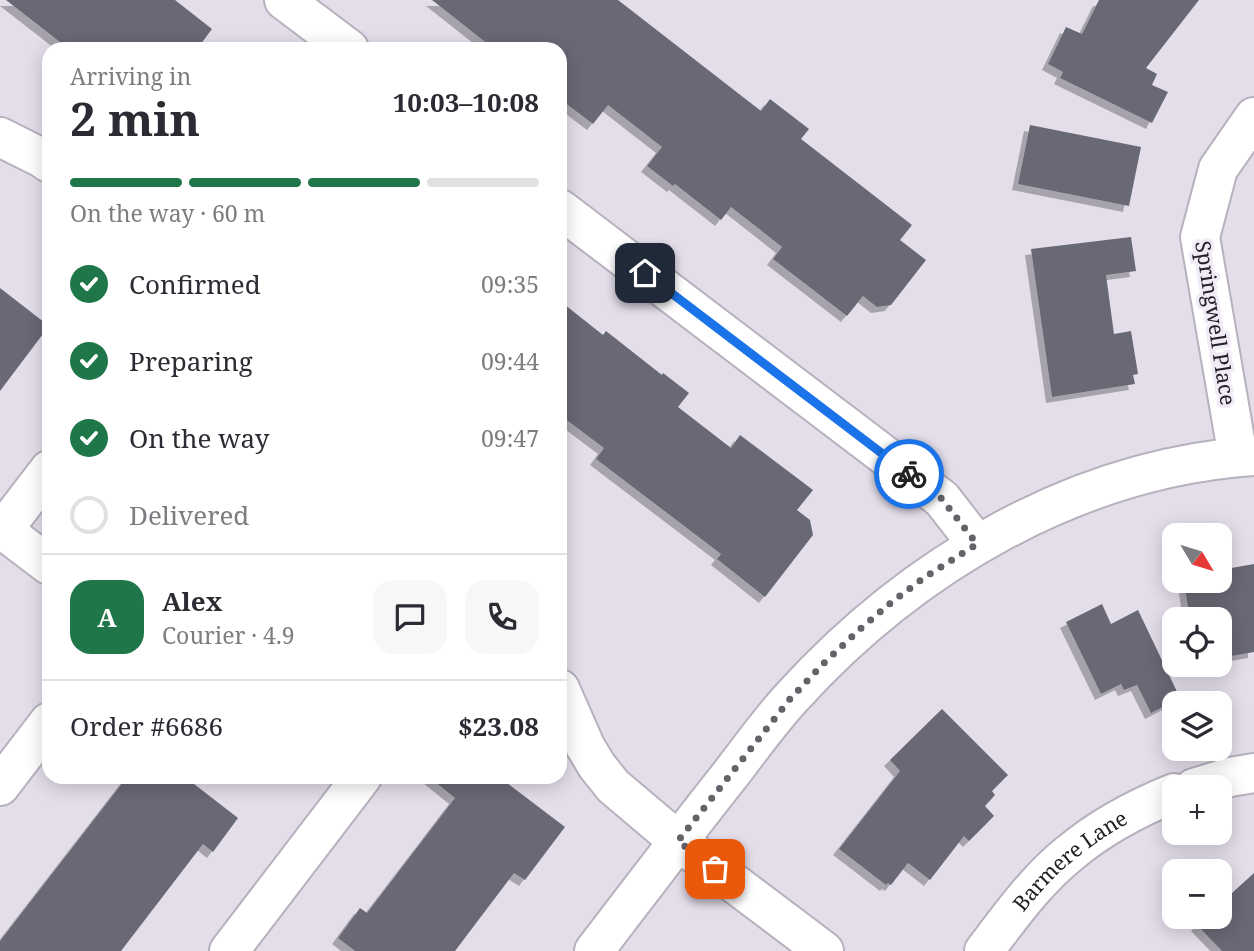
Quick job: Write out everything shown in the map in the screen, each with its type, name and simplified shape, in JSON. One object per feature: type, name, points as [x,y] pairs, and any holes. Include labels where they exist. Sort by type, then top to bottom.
[{"type":"street","points":[[284,0],[340,42]]},
{"type":"street","name":"Springwell Place","points":[[1246,457],[1200,237],[1218,169],[1254,117]]},
{"type":"street","points":[[0,137],[42,158]]},
{"type":"street","points":[[567,214],[942,499],[977,544]]},
{"type":"street","points":[[594,951],[790,699],[825,662],[893,601],[977,544],[1043,510],[1108,485],[1175,467],[1246,457]]},
{"type":"street","points":[[42,479],[1,529],[42,558]]},
{"type":"street","points":[[567,706],[597,766],[613,786],[678,841],[824,951]]},
{"type":"street","points":[[0,786],[42,731]]},
{"type":"street","points":[[1232,777],[1254,773]]},
{"type":"street","points":[[229,951],[345,784]]},
{"type":"street","name":"Barmere Lane","points":[[984,951],[1025,897],[1069,853],[1119,818],[1162,798]]},
{"type":"building","points":[[6,0],[175,0],[212,29],[202,42],[60,42]]},
{"type":"building","points":[[432,0],[618,0],[761,111],[770,99],[809,129],[801,139],[912,225],[900,240],[926,260],[891,305],[877,307],[863,296],[847,316],[773,259],[782,247],[731,207],[721,220],[647,166],[662,147],[608,105],[593,124],[567,104],[567,42],[485,42]]},
{"type":"building","points":[[1099,0],[1199,0],[1146,68],[1157,74],[1152,85],[1168,92],[1152,123],[1060,78],[1063,72],[1048,64],[1066,27],[1082,34]]},
{"type":"building","points":[[1030,125],[1141,147],[1129,206],[1018,184]]},
{"type":"building","points":[[1131,237],[1136,271],[1106,275],[1114,334],[1131,331],[1138,374],[1133,375],[1135,384],[1052,397],[1031,249]]},
{"type":"building","points":[[0,288],[42,321],[42,335],[0,391]]},
{"type":"building","points":[[567,307],[603,335],[606,331],[689,393],[678,407],[731,448],[740,435],[813,490],[797,510],[810,520],[813,535],[765,597],[717,559],[721,554],[596,459],[604,448],[567,420]]},
{"type":"building","points":[[1254,564],[1254,652],[1232,656],[1232,607],[1188,607],[1186,593],[1232,593],[1232,568]]},
{"type":"building","points":[[1102,604],[1111,624],[1138,610],[1162,660],[1162,677],[1170,677],[1177,691],[1162,691],[1162,707],[1151,713],[1137,685],[1124,690],[1121,684],[1101,694],[1066,622]]},
{"type":"building","points":[[942,709],[1008,775],[992,791],[995,795],[985,806],[994,816],[969,841],[964,836],[930,880],[908,863],[891,885],[886,885],[839,849],[900,771],[890,760]]},
{"type":"building","points":[[122,784],[194,784],[238,818],[213,852],[203,844],[121,951],[0,951],[0,941]]},
{"type":"building","points":[[438,784],[508,784],[565,827],[525,880],[514,873],[455,951],[355,951],[338,938],[360,908],[367,913],[455,798]]},
{"type":"building","points":[[1254,873],[1254,951],[1222,951],[1201,929],[1232,929],[1232,893]]},
{"type":"way so far","points":[[715,869],[678,841],[790,699],[825,662],[893,601],[977,544],[942,499],[909,474]]},
{"type":"route","points":[[645,273],[909,474]]}]
